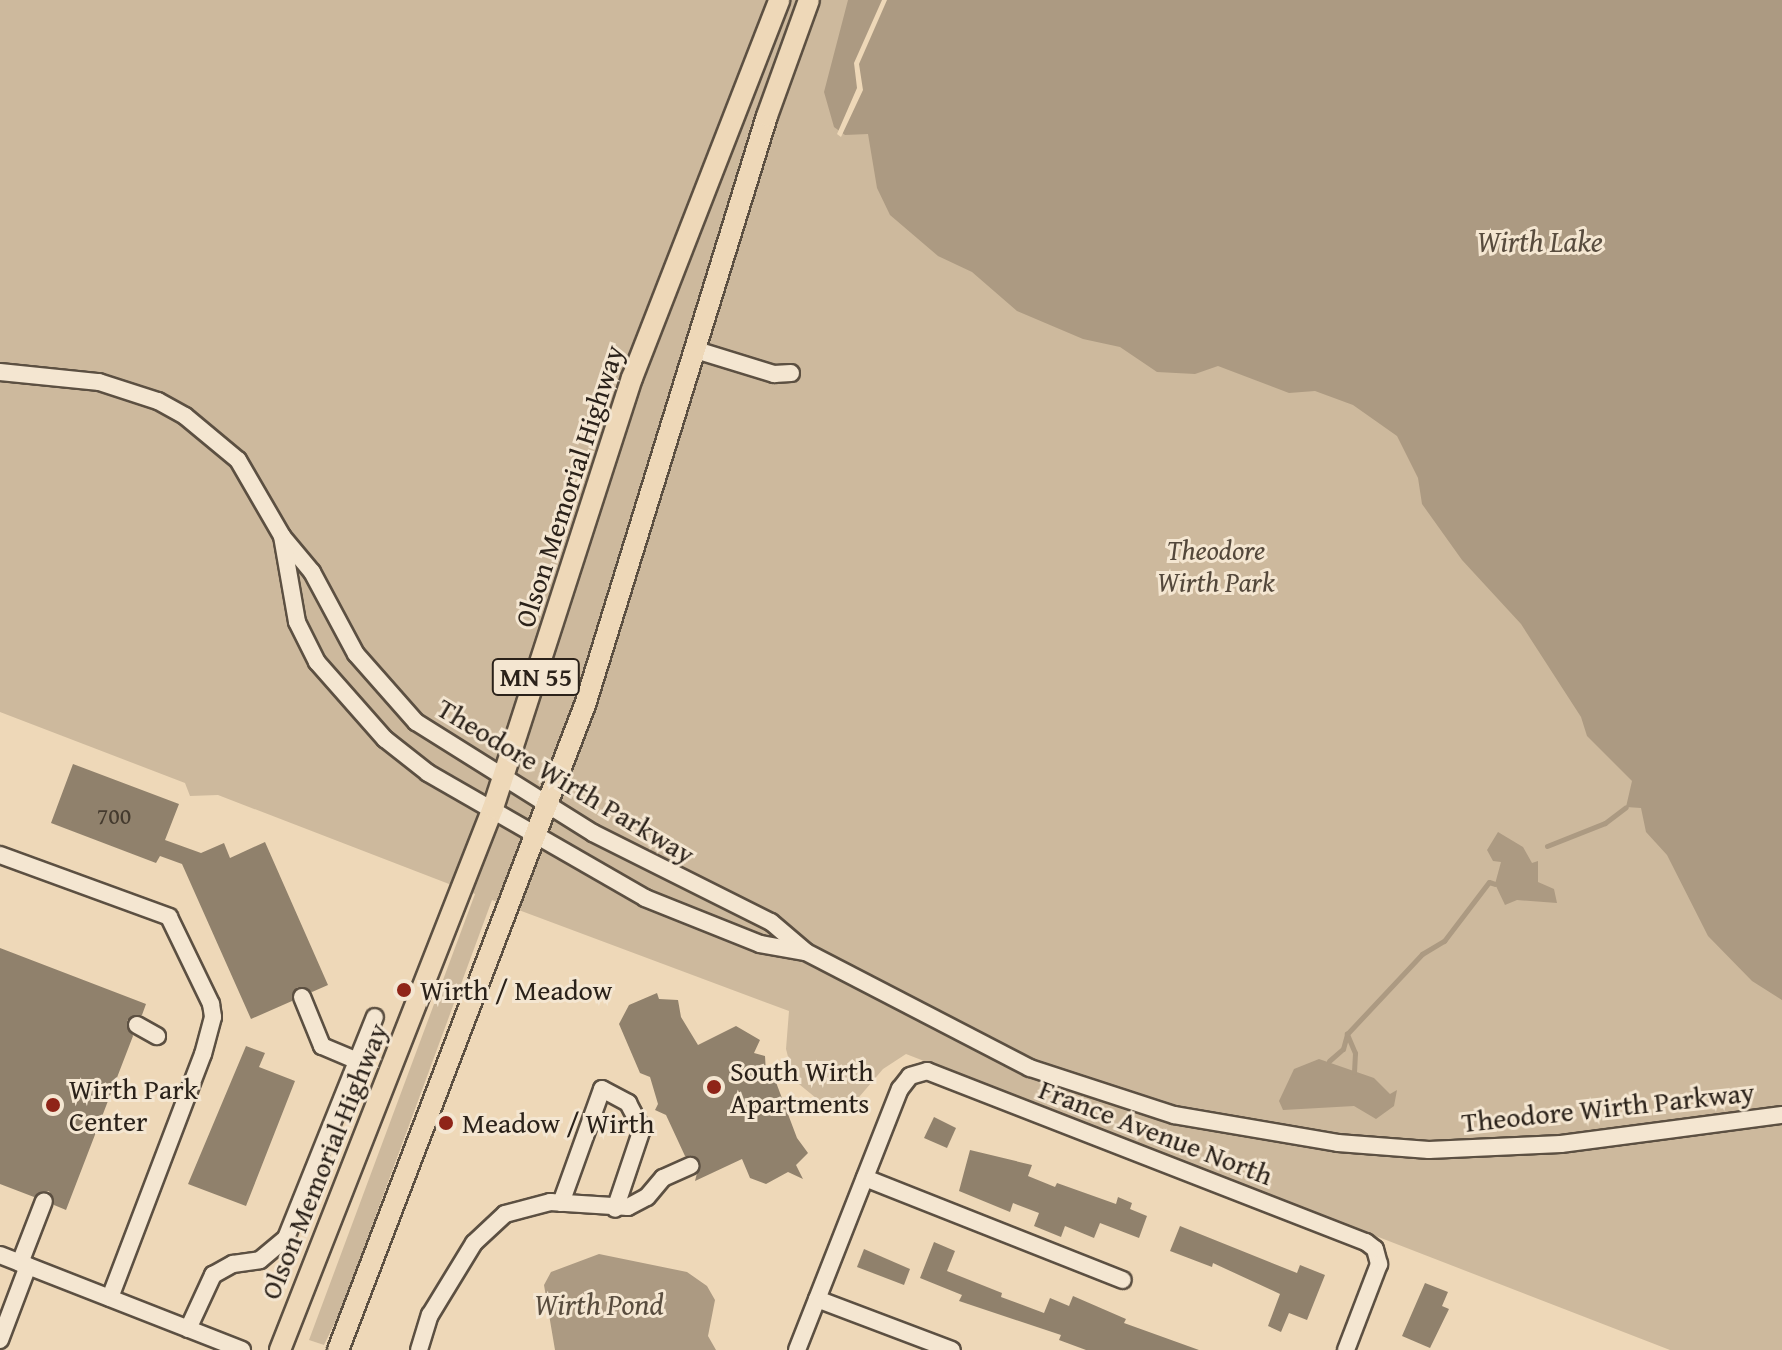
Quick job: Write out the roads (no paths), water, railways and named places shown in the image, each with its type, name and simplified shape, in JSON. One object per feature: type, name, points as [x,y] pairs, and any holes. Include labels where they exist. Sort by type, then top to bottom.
[{"type":"main road","name":"Olson Memorial Highway","points":[[280,1350],[493,808],[632,378],[779,0]]},
{"type":"main road","name":"MN 55","points":[[338,1350],[549,807],[622,596],[767,116],[809,0]]},
{"type":"street","points":[[696,350],[774,374],[791,373]]},
{"type":"street","name":"Theodore Wirth Parkway","points":[[0,372],[99,382],[158,401],[185,416],[238,460],[282,536],[312,572],[332,616],[380,686],[416,722],[549,807],[694,887],[771,922],[806,952],[1030,1068],[1174,1115],[1248,1130],[1429,1150],[1495,1149],[1782,1115]]},
{"type":"street","name":"Theodore Wirth Parkway","points":[[282,536],[297,622],[317,662],[385,739],[428,773],[645,898],[760,944],[806,952]]},
{"type":"street","points":[[0,855],[169,917],[211,1004],[213,1017],[203,1054],[110,1298]]},
{"type":"street","points":[[302,997],[322,1046],[358,1061]]},
{"type":"street","points":[[188,1329],[213,1275],[233,1264],[260,1260],[286,1238],[375,1017]]},
{"type":"street","points":[[137,1025],[157,1036]]},
{"type":"street","name":"France Avenue North","points":[[865,1178],[900,1089],[910,1076],[927,1071],[941,1075],[1356,1237],[1378,1255],[1376,1273],[1346,1350]]},
{"type":"street","points":[[561,1203],[602,1089],[628,1103],[642,1129],[615,1209]]},
{"type":"street","points":[[419,1350],[430,1315],[483,1232],[517,1208],[561,1203],[615,1209],[637,1205],[663,1178],[690,1166]]},
{"type":"street","points":[[797,1350],[865,1178],[1122,1280]]},
{"type":"street","points":[[0,1340],[44,1201]]},
{"type":"street","points":[[0,1255],[242,1350]]},
{"type":"street","points":[[817,1299],[952,1350]]},
{"type":"water","name":"Wirth Lake","points":[[848,0],[1782,0],[1782,1000],[1752,981],[1708,936],[1667,855],[1646,832],[1641,808],[1626,807],[1632,781],[1587,736],[1581,717],[1521,624],[1462,560],[1422,504],[1418,478],[1397,436],[1353,405],[1315,391],[1289,393],[1218,366],[1195,374],[1157,372],[1120,347],[1083,339],[1017,311],[972,272],[938,256],[890,215],[877,188],[868,134],[845,135],[834,127],[824,92]]},
{"type":"water","points":[[1498,832],[1523,847],[1532,863],[1538,861],[1538,882],[1554,889],[1557,903],[1517,900],[1505,905],[1495,884],[1501,862],[1493,861],[1487,850]]},
{"type":"water","points":[[1319,1059],[1374,1078],[1390,1094],[1397,1090],[1394,1106],[1376,1119],[1354,1106],[1283,1110],[1279,1101],[1294,1069]]},
{"type":"water","name":"Wirth Pond","points":[[599,1254],[687,1272],[707,1286],[715,1300],[708,1336],[716,1350],[555,1350],[544,1285],[551,1272]]},
{"type":"waterway","points":[[1547,846],[1605,823],[1626,807]]},
{"type":"waterway","points":[[1354,1072],[1355,1053],[1347,1034],[1422,954],[1444,941],[1489,882],[1495,884]]},
{"type":"waterway","points":[[1329,1061],[1343,1049],[1347,1034]]},
{"type":"place","name":"Wirth / Meadow","points":[[404,990]]},
{"type":"place","name":"South Wirth Apartments","points":[[714,1087]]},
{"type":"place","name":"Wirth Park Center","points":[[53,1105]]},
{"type":"place","name":"Meadow / Wirth","points":[[446,1123]]},
{"type":"park label","name":"Theodore Wirth Park","points":[[1216,566]]}]
